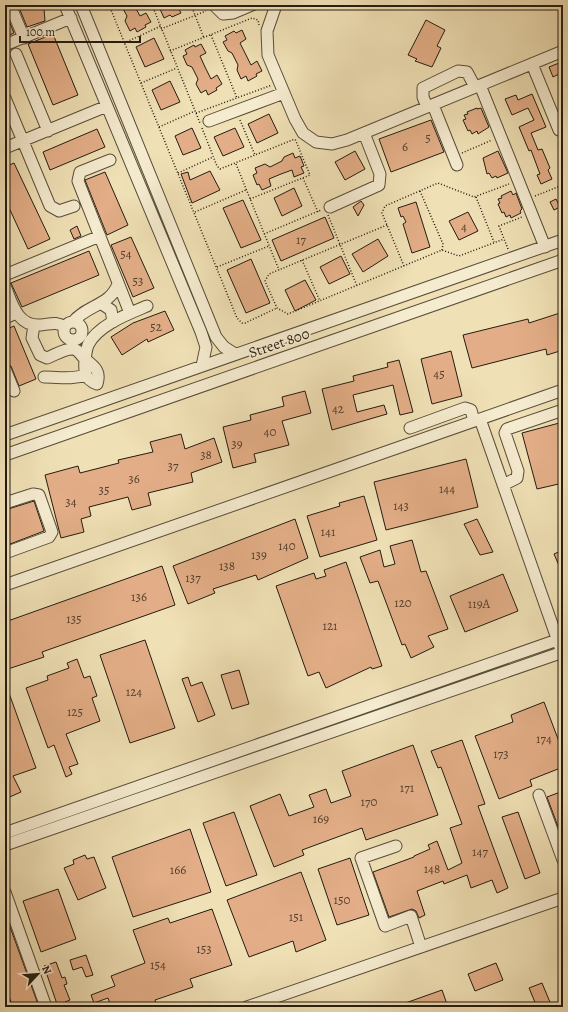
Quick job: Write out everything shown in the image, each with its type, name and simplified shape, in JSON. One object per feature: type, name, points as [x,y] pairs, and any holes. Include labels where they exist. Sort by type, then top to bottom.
[{"type":"street","points":[[10,5],[24,38]]},
{"type":"street","points":[[65,5],[204,341],[206,354],[202,366]]},
{"type":"street","points":[[81,5],[216,337],[224,347],[235,354]]},
{"type":"street","points":[[214,6],[223,14],[233,13],[252,5]]},
{"type":"street","points":[[276,5],[267,31],[267,43],[270,60],[281,94],[303,133],[316,142],[332,144],[364,133],[563,51]]},
{"type":"street","points":[[5,46],[71,18]]},
{"type":"street","points":[[16,54],[48,130]]},
{"type":"street","points":[[532,64],[559,130]]},
{"type":"street","points":[[456,161],[430,106],[423,96],[424,88],[458,71],[467,72],[478,86],[501,136],[545,247]]},
{"type":"street","points":[[209,121],[281,94]]},
{"type":"street","points":[[5,98],[50,206],[59,211],[74,206]]},
{"type":"street","points":[[5,148],[107,106]]},
{"type":"street","points":[[330,207],[379,184],[380,174],[364,133]]},
{"type":"street","points":[[110,160],[80,172],[78,181],[130,313]]},
{"type":"street","points":[[140,185],[152,180]]},
{"type":"street","points":[[5,275],[100,236]]},
{"type":"street","name":"Street 800","points":[[5,435],[563,240]]},
{"type":"street","name":"Street 800","points":[[5,455],[563,260]]},
{"type":"street","points":[[86,360],[77,339],[71,340],[66,336],[69,324],[85,311],[102,304],[112,296],[118,284]]},
{"type":"street","points":[[5,286],[16,313],[21,319],[34,325],[54,322],[69,324]]},
{"type":"street","points":[[102,304],[111,310],[113,322]]},
{"type":"street","points":[[86,360],[89,344],[113,322],[147,306]]},
{"type":"street","points":[[5,318],[16,313]]},
{"type":"street","points":[[339,319],[345,336]]},
{"type":"street","points":[[34,325],[32,338],[40,355],[47,358],[68,349],[74,349],[94,365],[97,369],[98,380],[97,384],[88,379],[85,375],[72,379],[64,377],[44,377]]},
{"type":"street","points":[[5,369],[14,391]]},
{"type":"street","points":[[5,586],[535,400],[562,394]]},
{"type":"street","points":[[535,400],[542,417]]},
{"type":"street","points":[[5,845],[563,654],[560,639],[503,485],[477,420],[471,410],[468,408],[410,428]]},
{"type":"street","points":[[503,485],[517,478],[518,471],[505,433],[510,428],[563,410]]},
{"type":"street","points":[[73,411],[79,429]]},
{"type":"street","points":[[432,420],[437,434]]},
{"type":"street","points":[[5,503],[33,494],[39,496],[52,532],[49,537],[5,553]]},
{"type":"street","points":[[5,833],[560,639]]},
{"type":"street","points":[[539,795],[563,860]]},
{"type":"street","points":[[396,846],[361,858],[385,926],[411,916],[421,947]]},
{"type":"street","points":[[5,892],[46,1007]]},
{"type":"street","points":[[247,1007],[563,898]]},
{"type":"path","points":[[109,5],[239,321],[245,323],[276,308]]},
{"type":"path","points":[[191,5],[204,38]]},
{"type":"path","points":[[124,43],[214,6]]},
{"type":"path","points":[[170,51],[252,18],[258,20],[259,28]]},
{"type":"path","points":[[211,35],[237,98],[239,110],[255,156]]},
{"type":"path","points":[[141,84],[177,68]]},
{"type":"path","points":[[271,78],[281,94]]},
{"type":"path","points":[[159,127],[195,112],[274,85]]},
{"type":"path","points":[[456,161],[501,136]]},
{"type":"path","points":[[250,199],[310,175],[295,139]]},
{"type":"path","points":[[178,173],[213,157]]},
{"type":"path","points":[[235,164],[279,270]]},
{"type":"path","points":[[303,178],[318,212]]},
{"type":"path","points":[[404,266],[382,213],[383,208],[438,183],[476,198],[518,181]]},
{"type":"path","points":[[526,200],[563,185]]},
{"type":"path","points":[[194,212],[246,190]]},
{"type":"path","points":[[420,191],[443,244],[442,250]]},
{"type":"path","points":[[476,198],[494,243]]},
{"type":"path","points":[[264,234],[325,209],[357,286]]},
{"type":"path","points":[[512,258],[499,226],[531,213]]},
{"type":"path","points":[[387,226],[269,274],[265,281],[276,308],[288,314],[442,250],[458,256],[504,239]]},
{"type":"path","points":[[216,267],[269,246]]},
{"type":"path","points":[[302,260],[320,301]]},
{"type":"building","points":[[18,5],[40,5],[44,9],[45,21],[27,27]]},
{"type":"building","points":[[121,5],[134,5],[140,16],[146,13],[151,22],[137,32],[135,28],[130,31],[125,21],[127,16]]},
{"type":"building","points":[[167,5],[177,5],[181,13],[172,17],[170,15],[164,18],[160,9]]},
{"type":"building","points":[[5,11],[14,33],[5,37]]},
{"type":"building","points":[[426,20],[445,30],[437,46],[441,48],[432,67],[415,61],[417,59],[408,55]]},
{"type":"building","points":[[242,30],[246,39],[240,43],[251,65],[257,61],[262,71],[248,81],[246,76],[241,79],[237,70],[238,65],[232,53],[228,51],[223,42],[227,40],[225,36],[234,31],[236,33]]},
{"type":"building","points":[[53,34],[78,95],[53,105],[28,44]]},
{"type":"building","points":[[154,38],[164,59],[145,67],[136,47]]},
{"type":"building","points":[[201,44],[206,53],[200,56],[211,79],[217,75],[222,84],[216,88],[217,90],[208,95],[206,90],[201,93],[196,84],[198,79],[192,67],[187,65],[183,56],[187,54],[185,50],[194,45],[195,47]]},
{"type":"building","points":[[559,63],[563,72],[553,77],[549,67]]},
{"type":"building","points":[[170,81],[180,102],[161,110],[152,90]]},
{"type":"building","points":[[532,94],[546,127],[531,133],[538,150],[542,149],[550,168],[548,170],[552,179],[541,184],[537,175],[540,174],[531,150],[529,151],[519,127],[534,120],[528,108],[512,115],[505,99],[516,95],[518,100]]},
{"type":"building","points":[[481,108],[489,127],[478,134],[477,131],[472,134],[470,130],[468,131],[463,120],[466,119],[464,115],[468,114],[467,112]]},
{"type":"building","points":[[269,114],[278,133],[257,143],[248,124]]},
{"type":"building","points":[[431,120],[444,152],[391,172],[379,139]]},
{"type":"building","points":[[192,128],[201,148],[183,155],[175,136]]},
{"type":"building","points":[[235,128],[244,147],[223,156],[214,137]]},
{"type":"building","points":[[97,129],[105,147],[50,170],[43,152]]},
{"type":"building","points":[[355,151],[365,169],[345,180],[335,162]]},
{"type":"building","points":[[498,151],[508,173],[497,178],[496,176],[492,178],[489,173],[487,174],[483,158]]},
{"type":"building","points":[[293,153],[295,158],[300,156],[304,166],[301,167],[304,173],[294,177],[292,170],[281,174],[269,179],[271,186],[262,190],[259,184],[257,185],[253,175],[257,173],[255,168],[265,164],[270,167],[282,161],[284,157]]},
{"type":"building","points":[[14,163],[50,239],[28,249],[5,199],[5,167]]},
{"type":"building","points":[[210,171],[220,190],[192,203],[181,174],[188,172],[190,180]]},
{"type":"building","points":[[105,172],[128,225],[107,235],[85,180]]},
{"type":"building","points":[[294,188],[302,206],[282,216],[274,198]]},
{"type":"building","points":[[511,191],[513,195],[516,193],[522,209],[520,211],[521,213],[511,218],[510,215],[506,217],[504,212],[502,213],[498,204],[500,203],[498,199],[502,198],[501,196]]},
{"type":"building","points":[[556,199],[560,207],[554,210],[550,202]]},
{"type":"building","points":[[243,200],[261,240],[241,248],[223,208]]},
{"type":"building","points":[[361,201],[364,205],[358,216],[353,207]]},
{"type":"building","points":[[416,202],[430,247],[412,253],[403,224],[406,222],[403,216],[401,217],[398,208]]},
{"type":"building","points":[[468,212],[478,231],[459,240],[449,221]]},
{"type":"building","points":[[325,217],[334,238],[281,261],[272,240]]},
{"type":"building","points":[[77,226],[81,236],[74,239],[70,230]]},
{"type":"building","points":[[131,237],[154,288],[133,297],[111,245]]},
{"type":"building","points":[[378,239],[388,256],[363,272],[352,254]]},
{"type":"building","points":[[89,251],[99,275],[22,307],[11,283]]},
{"type":"building","points":[[341,256],[350,274],[329,284],[320,267]]},
{"type":"building","points":[[251,259],[270,303],[246,313],[227,270]]},
{"type":"building","points":[[305,280],[316,300],[295,311],[285,290]]},
{"type":"building","points":[[165,311],[174,330],[148,342],[147,339],[122,355],[111,337],[133,323]]},
{"type":"building","points":[[563,312],[563,350],[547,355],[546,349],[472,368],[463,335],[528,319],[529,323]]},
{"type":"building","points":[[14,326],[36,379],[19,386],[11,366],[5,362],[5,330]]},
{"type":"building","points":[[451,351],[462,396],[432,404],[421,359]]},
{"type":"building","points":[[399,360],[413,412],[400,415],[393,385],[353,395],[357,412],[384,405],[387,414],[332,430],[322,389],[354,381],[353,376],[388,367],[387,363]]},
{"type":"building","points":[[305,391],[311,413],[282,421],[289,445],[254,454],[256,462],[233,468],[223,427],[251,420],[250,415],[284,406],[282,397]]},
{"type":"building","points":[[563,422],[563,483],[537,489],[522,433]]},
{"type":"building","points":[[181,434],[185,449],[214,438],[222,462],[191,473],[193,482],[148,493],[151,505],[132,510],[128,497],[89,507],[91,516],[81,519],[84,532],[61,538],[45,475],[78,466],[80,473],[119,463],[118,460],[153,452],[150,442]]},
{"type":"building","points":[[466,459],[478,507],[386,530],[374,482]]},
{"type":"building","points":[[364,496],[377,540],[320,557],[307,516],[340,506],[339,503]]},
{"type":"building","points":[[34,501],[44,531],[5,546],[5,510]]},
{"type":"building","points":[[295,519],[308,558],[258,580],[256,575],[213,589],[215,593],[188,604],[173,566]]},
{"type":"building","points":[[477,519],[493,552],[480,555],[464,524]]},
{"type":"building","points":[[412,540],[421,572],[426,571],[448,629],[428,636],[434,647],[411,658],[405,644],[402,645],[378,581],[370,583],[360,557],[380,550],[384,567],[395,564],[390,546]]},
{"type":"building","points":[[563,550],[563,575],[554,554]]},
{"type":"building","points":[[346,562],[382,666],[372,669],[371,667],[326,688],[319,672],[308,676],[276,586],[314,573],[316,579],[326,576],[324,570]]},
{"type":"building","points":[[162,566],[175,605],[42,652],[44,657],[5,670],[5,622]]},
{"type":"building","points":[[503,574],[518,611],[465,632],[450,596]]},
{"type":"building","points":[[145,640],[175,728],[130,743],[100,655]]},
{"type":"building","points":[[77,659],[84,678],[90,676],[97,696],[92,698],[100,721],[66,734],[78,764],[69,767],[72,774],[66,777],[54,745],[48,748],[26,688],[48,680],[47,676],[69,668],[67,663]]},
{"type":"building","points":[[239,670],[249,704],[232,709],[221,675]]},
{"type":"building","points":[[188,677],[191,686],[202,682],[215,715],[198,722],[182,679]]},
{"type":"building","points":[[5,682],[36,768],[13,776],[21,792],[5,799]]},
{"type":"building","points":[[544,702],[563,752],[563,767],[530,780],[532,786],[499,799],[475,736],[513,722],[511,715]]},
{"type":"building","points":[[462,740],[485,804],[478,806],[508,888],[497,893],[492,880],[471,888],[467,875],[444,884],[443,881],[417,891],[425,915],[419,918],[416,911],[412,909],[389,917],[373,872],[414,857],[430,849],[428,845],[437,841],[448,870],[462,863],[450,828],[462,824],[441,767],[438,768],[431,751]]},
{"type":"building","points":[[413,745],[438,815],[366,840],[362,828],[302,850],[304,855],[274,867],[250,806],[280,794],[289,816],[314,807],[309,795],[326,789],[331,803],[351,796],[342,771]]},
{"type":"building","points":[[563,791],[563,840],[547,797]]},
{"type":"building","points":[[234,812],[257,875],[226,886],[203,823]]},
{"type":"building","points":[[518,812],[540,873],[525,879],[502,817]]},
{"type":"building","points":[[190,829],[211,892],[133,917],[112,857]]},
{"type":"building","points":[[85,855],[87,859],[94,857],[106,888],[78,900],[64,868],[74,864],[73,860]]},
{"type":"building","points":[[350,858],[369,915],[337,925],[318,869]]},
{"type":"building","points":[[301,872],[326,940],[296,952],[293,941],[249,957],[227,900]]},
{"type":"building","points":[[58,889],[76,939],[41,952],[23,901]]},
{"type":"building","points":[[212,909],[232,965],[190,979],[193,987],[155,1000],[157,1007],[111,1007],[108,998],[94,1003],[91,995],[115,986],[111,976],[145,963],[133,930],[168,918],[170,923]]},
{"type":"building","points":[[5,913],[39,1007],[13,1007],[5,986]]},
{"type":"building","points":[[86,955],[93,975],[86,977],[82,967],[73,970],[70,960]]},
{"type":"building","points":[[56,962],[62,978],[65,977],[67,984],[64,985],[70,1000],[65,1002],[67,1007],[58,1007],[44,966]]},
{"type":"building","points":[[496,963],[503,980],[475,991],[468,974]]},
{"type":"building","points":[[542,983],[552,1007],[537,1007],[529,988]]},
{"type":"building","points":[[442,990],[448,1007],[397,1007],[397,1006]]}]
